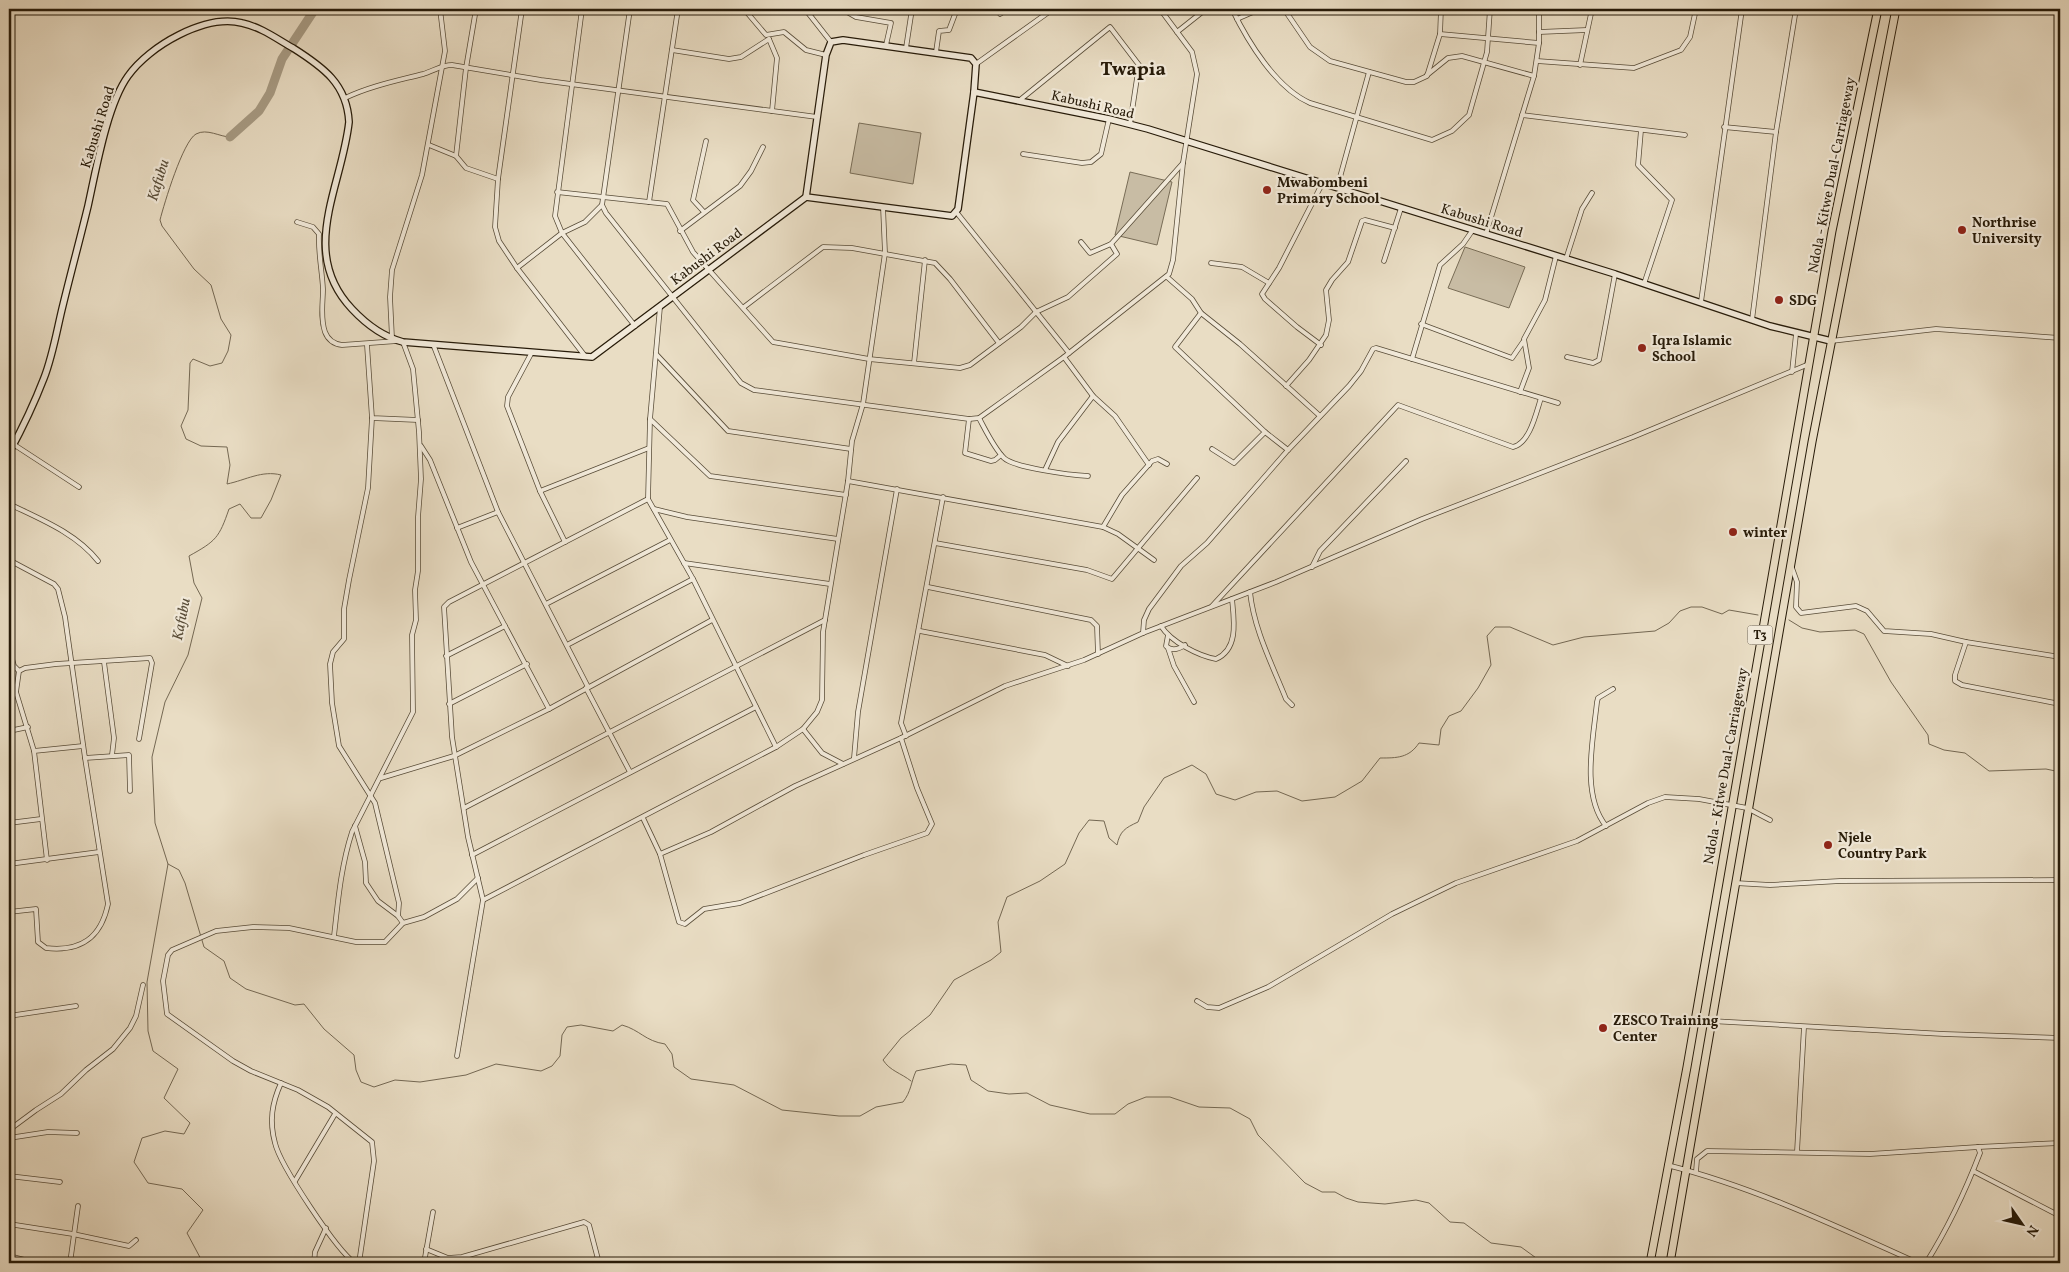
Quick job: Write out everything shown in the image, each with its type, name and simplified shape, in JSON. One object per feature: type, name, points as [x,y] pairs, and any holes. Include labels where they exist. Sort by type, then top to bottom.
[{"type":"highway","name":"Ndola - Kitwe Dual-Carriageway","points":[[1650,1263],[1687,1067],[1730,805],[1813,337],[1856,108],[1878,9]]},
{"type":"highway","name":"T3","points":[[1670,1263],[1747,808],[1831,342],[1896,9]]},
{"type":"main road","name":"Kabushi Road","points":[[9,453],[30,413],[45,376],[101,149],[114,104],[126,78],[138,63],[157,47],[202,26],[236,21],[252,25],[295,50],[330,75],[345,98],[348,112],[348,132],[330,206],[325,243],[329,272],[342,298],[355,313],[373,327],[398,340],[586,358],[596,355],[806,197]]},
{"type":"main road","points":[[843,40],[936,52],[971,58],[976,64],[974,92],[957,212],[947,216],[806,197],[826,55],[832,42],[843,40]]},
{"type":"main road","name":"Kabushi Road","points":[[974,92],[1130,124],[1615,274],[1796,334],[1831,342]]},
{"type":"street","points":[[334,936],[345,858],[356,826],[413,712],[412,635],[416,622],[415,590],[418,571],[420,445],[413,370],[398,340],[390,297],[392,270],[420,183],[446,44],[440,9]]},
{"type":"street","points":[[456,156],[466,68],[476,9]]},
{"type":"street","points":[[522,9],[498,179],[495,227],[499,241],[517,268],[586,358]]},
{"type":"street","points":[[582,9],[555,216],[562,233],[635,326]]},
{"type":"street","points":[[630,9],[602,205],[606,213],[672,298],[744,386],[754,390],[970,420],[979,418],[1064,357],[1167,277],[1173,260],[1183,163],[1193,110],[1196,62],[1160,9]]},
{"type":"street","points":[[649,202],[678,9]]},
{"type":"street","points":[[744,9],[769,39],[777,58],[772,111]]},
{"type":"street","points":[[806,9],[832,42]]},
{"type":"street","points":[[842,9],[856,17],[891,23],[886,46]]},
{"type":"street","points":[[906,48],[912,9]]},
{"type":"street","points":[[936,52],[939,31],[950,30],[957,9]]},
{"type":"street","points":[[1000,14],[1007,9]]},
{"type":"street","points":[[1043,9],[1046,14]]},
{"type":"street","points":[[976,64],[1053,9]]},
{"type":"street","points":[[1177,32],[1206,9]]},
{"type":"street","points":[[1232,9],[1271,70],[1283,86],[1295,96],[1426,140],[1439,138],[1467,119],[1485,62],[1490,37],[1490,9]]},
{"type":"street","points":[[1237,19],[1260,9]]},
{"type":"street","points":[[1284,9],[1310,47],[1321,57],[1350,68],[1410,83],[1427,76],[1448,58],[1455,56],[1485,62],[1534,76]]},
{"type":"street","points":[[1427,76],[1440,34],[1441,9]]},
{"type":"street","points":[[1485,235],[1534,76],[1539,43],[1539,9]]},
{"type":"street","points":[[1580,65],[1592,9]]},
{"type":"street","points":[[1537,61],[1630,69],[1671,56],[1681,50],[1688,42],[1696,9]]},
{"type":"street","points":[[1701,302],[1742,9]]},
{"type":"street","points":[[1752,320],[1776,132],[1796,9]]},
{"type":"street","points":[[1020,100],[1110,27],[1139,65],[1130,124]]},
{"type":"street","points":[[1539,32],[1587,30]]},
{"type":"street","points":[[766,35],[784,32],[806,50],[826,55]]},
{"type":"street","points":[[1440,34],[1490,37],[1539,43]]},
{"type":"street","points":[[672,50],[729,59],[741,57],[769,39]]},
{"type":"street","points":[[345,98],[371,86],[424,73],[442,66],[817,117]]},
{"type":"street","points":[[1337,188],[1369,72]]},
{"type":"street","points":[[1522,115],[1684,135]]},
{"type":"street","points":[[1023,154],[1074,162],[1091,162],[1101,154],[1109,119]]},
{"type":"street","points":[[1724,127],[1776,132]]},
{"type":"street","points":[[1641,130],[1638,165],[1672,200],[1644,284]]},
{"type":"street","points":[[704,212],[693,200],[706,141]]},
{"type":"street","points":[[428,145],[456,156],[466,168],[498,179]]},
{"type":"street","points":[[680,231],[740,186],[751,171],[763,147]]},
{"type":"street","points":[[1080,242],[1090,253],[1111,244],[1183,163]]},
{"type":"street","points":[[1321,345],[1297,328],[1262,296],[1322,184]]},
{"type":"street","points":[[558,192],[667,204],[680,231],[708,270],[744,307],[764,335],[773,342],[869,358],[965,368],[1021,327],[1036,312],[1068,297],[1116,255],[1118,252],[1111,244]]},
{"type":"street","points":[[1566,259],[1582,209],[1592,193]]},
{"type":"street","points":[[517,268],[562,233],[585,222],[602,205]]},
{"type":"street","points":[[484,900],[776,747],[803,729],[817,712],[822,700],[822,640],[830,584],[846,495],[851,449],[863,404],[886,253],[884,207]]},
{"type":"street","points":[[1384,261],[1401,208]]},
{"type":"street","points":[[957,212],[1068,353]]},
{"type":"street","points":[[1286,386],[1321,345],[1326,335],[1329,320],[1326,290],[1348,262],[1362,221],[1366,220],[1395,228]]},
{"type":"street","points":[[297,222],[313,227],[318,232],[323,325],[328,337],[338,344],[367,345],[398,340]]},
{"type":"street","points":[[1412,359],[1440,265],[1463,244],[1472,231]]},
{"type":"street","points":[[744,307],[823,247],[886,253],[935,263],[950,279],[999,343]]},
{"type":"street","points":[[1421,324],[1512,358],[1545,300],[1556,256]]},
{"type":"street","points":[[914,363],[925,260]]},
{"type":"street","points":[[1211,263],[1242,267],[1269,283]]},
{"type":"street","points":[[320,272],[329,272]]},
{"type":"street","points":[[1567,357],[1593,363],[1599,360],[1615,274]]},
{"type":"street","points":[[1167,277],[1192,298],[1201,313],[1234,339],[1320,416]]},
{"type":"street","points":[[660,307],[650,419],[648,499],[693,579],[735,668],[776,747]]},
{"type":"street","points":[[1201,313],[1175,347],[1265,432],[1288,450]]},
{"type":"street","points":[[1831,342],[1936,329],[2060,338]]},
{"type":"street","points":[[1792,372],[1796,334]]},
{"type":"street","points":[[1520,392],[1528,368],[1524,339]]},
{"type":"street","points":[[433,344],[498,512],[630,772]]},
{"type":"street","points":[[367,345],[372,418],[368,488],[348,580],[344,609],[344,639],[332,652],[330,664],[332,703],[339,746],[356,777],[370,795],[376,807],[399,903],[398,916]]},
{"type":"street","points":[[1143,633],[1144,620],[1149,609],[1181,566],[1207,543],[1288,450],[1356,378],[1373,349],[1376,348],[1558,403]]},
{"type":"street","points":[[532,352],[508,397],[507,406],[540,492],[565,542]]},
{"type":"street","points":[[656,354],[728,431],[851,449]]},
{"type":"street","points":[[1064,357],[1093,396],[1114,416],[1149,465]]},
{"type":"street","points":[[660,854],[711,832],[780,794],[854,758],[904,737],[1005,686],[1068,666],[1098,654],[1143,633],[1312,567],[1422,519],[1584,457],[1809,364]]},
{"type":"street","points":[[1044,470],[1058,442],[1093,396]]},
{"type":"street","points":[[1211,607],[1398,405],[1513,447],[1518,446],[1525,437],[1541,398]]},
{"type":"street","points":[[372,418],[418,420]]},
{"type":"street","points":[[979,418],[1001,455],[1008,461],[1044,470],[1088,476]]},
{"type":"street","points":[[650,419],[710,476],[846,495]]},
{"type":"street","points":[[970,420],[965,453],[991,461],[1001,455]]},
{"type":"street","points":[[1212,449],[1234,463],[1265,432]]},
{"type":"street","points":[[14,444],[79,487]]},
{"type":"street","points":[[420,445],[430,460],[457,528],[483,585],[527,664],[549,709]]},
{"type":"street","points":[[540,492],[649,448]]},
{"type":"street","points":[[1102,527],[1122,496],[1149,465],[1157,458],[1167,464]]},
{"type":"street","points":[[1312,567],[1320,551],[1406,461]]},
{"type":"street","points":[[935,542],[1087,570],[1112,579],[1197,478]]},
{"type":"street","points":[[848,481],[1102,527],[1118,534],[1154,560]]},
{"type":"street","points":[[854,758],[858,712],[897,489]]},
{"type":"street","points":[[643,818],[660,854],[678,922],[682,924],[704,909],[740,903],[864,854],[921,836],[931,828],[932,824],[917,788],[901,723],[920,631],[943,497]]},
{"type":"street","points":[[457,1056],[484,900],[472,855],[454,756],[444,607],[648,499]]},
{"type":"street","points":[[9,504],[50,523],[91,552],[98,561]]},
{"type":"street","points":[[654,509],[686,517],[838,539]]},
{"type":"street","points":[[457,528],[498,512]]},
{"type":"street","points":[[546,604],[670,540]]},
{"type":"street","points":[[9,560],[54,584],[58,589],[65,617],[70,663],[108,904],[103,923],[91,939],[68,948],[46,948],[38,942],[36,909],[9,912]]},
{"type":"street","points":[[684,563],[830,584]]},
{"type":"street","points":[[1791,566],[1797,582],[1796,607],[1801,613],[1856,606],[1868,611],[1884,631],[1932,634],[1966,642],[2060,657]]},
{"type":"street","points":[[567,645],[693,579]]},
{"type":"street","points":[[928,587],[1091,620],[1097,626],[1098,654]]},
{"type":"street","points":[[1250,592],[1253,612],[1266,650],[1286,699],[1292,705]]},
{"type":"street","points":[[1162,626],[1168,635],[1206,657],[1216,659],[1224,655],[1235,631],[1232,599]]},
{"type":"street","points":[[381,778],[454,756],[549,709],[712,620]]},
{"type":"street","points":[[464,808],[825,620]]},
{"type":"street","points":[[446,656],[505,626]]},
{"type":"street","points":[[920,631],[1045,656],[1068,666]]},
{"type":"street","points":[[1168,635],[1166,646],[1174,666],[1194,702]]},
{"type":"street","points":[[1966,642],[1954,675],[1955,681],[1962,685],[2060,704]]},
{"type":"street","points":[[1168,648],[1175,649],[1185,645]]},
{"type":"street","points":[[9,648],[14,666],[19,671]]},
{"type":"street","points":[[19,671],[24,668],[70,663],[104,662],[146,657],[151,659],[139,739]]},
{"type":"street","points":[[104,662],[114,738],[112,755]]},
{"type":"street","points":[[450,704],[527,664]]},
{"type":"street","points":[[19,671],[16,692],[34,751],[47,860]]},
{"type":"street","points":[[1606,826],[1595,810],[1591,756],[1598,698],[1613,689]]},
{"type":"street","points":[[9,693],[16,692]]},
{"type":"street","points":[[472,855],[756,707]]},
{"type":"street","points":[[9,731],[28,727]]},
{"type":"street","points":[[803,729],[820,750],[843,764]]},
{"type":"street","points":[[34,751],[83,746]]},
{"type":"street","points":[[85,758],[129,755],[130,791]]},
{"type":"street","points":[[1197,1001],[1207,1007],[1219,1008],[1268,987],[1392,914],[1456,883],[1563,846],[1606,826],[1648,803],[1665,797],[1683,797],[1747,808],[1770,820]]},
{"type":"street","points":[[9,823],[41,819]]},
{"type":"street","points":[[356,826],[365,862],[366,884],[378,902],[398,916],[403,923]]},
{"type":"street","points":[[9,864],[99,852]]},
{"type":"street","points":[[360,1263],[374,1161],[374,1146],[370,1139],[324,1104],[233,1061],[165,1012],[163,974],[168,955],[172,950],[216,931],[266,927],[289,928],[356,942],[386,942],[403,923],[424,916],[457,899],[478,878]]},
{"type":"street","points":[[1735,883],[1770,885],[1840,881],[2060,880]]},
{"type":"street","points":[[9,1130],[62,1094],[86,1070],[118,1044],[136,1016],[143,985]]},
{"type":"street","points":[[9,1016],[76,1006]]},
{"type":"street","points":[[1712,1021],[1804,1027],[2060,1038]]},
{"type":"street","points":[[1797,1152],[1804,1027]]},
{"type":"street","points":[[280,1083],[273,1101],[271,1126],[278,1152],[341,1251],[352,1262]]},
{"type":"street","points":[[295,1181],[335,1114]]},
{"type":"street","points":[[9,1138],[48,1132],[77,1133]]},
{"type":"street","points":[[1696,1172],[1697,1159],[1707,1151],[1870,1154],[2060,1143]]},
{"type":"street","points":[[1926,1263],[1948,1228],[1980,1153],[1978,1147]]},
{"type":"street","points":[[1667,1165],[1696,1172],[1784,1204],[1918,1263]]},
{"type":"street","points":[[1973,1171],[2060,1216]]},
{"type":"street","points":[[9,1176],[60,1182]]},
{"type":"street","points":[[70,1263],[78,1206]]},
{"type":"street","points":[[424,1263],[433,1212]]},
{"type":"street","points":[[426,1249],[448,1258],[462,1257],[584,1222],[589,1225],[599,1263]]},
{"type":"street","points":[[9,1224],[73,1234],[129,1246],[136,1240]]},
{"type":"street","points":[[314,1263],[315,1252],[326,1228]]},
{"type":"street","points":[[9,1256],[36,1263]]},
{"type":"shaded area","points":[[859,123],[921,133],[913,184],[850,173]]},
{"type":"shaded area","points":[[1130,172],[1172,182],[1157,245],[1115,235]]},
{"type":"shaded area","points":[[1465,247],[1525,267],[1509,308],[1448,288]]},
{"type":"waterway","name":"Kafubu","points":[[230,137],[259,111],[270,93],[282,59],[315,9]]},
{"type":"waterway","name":"Kafubu","points":[[203,1263],[187,1233],[203,1210],[182,1189],[148,1183],[134,1162],[142,1138],[165,1131],[184,1134],[190,1123],[164,1098],[178,1069],[153,1051],[148,1031],[147,982],[168,864],[155,823],[152,757],[165,702],[188,655],[202,598],[194,583],[189,556],[215,538],[229,509],[240,504],[251,518],[261,518],[281,475],[267,474],[227,484],[230,465],[227,447],[201,446],[186,439],[181,426],[188,410],[190,363],[193,359],[210,366],[222,363],[228,351],[231,335],[221,319],[211,285],[194,269],[162,226],[160,220],[180,160],[191,139],[200,132],[230,137]]},
{"type":"waterway","points":[[911,1081],[892,1069],[883,1060],[901,1038],[930,1015],[954,980],[991,960],[1001,952],[998,922],[1007,897],[1040,881],[1065,864],[1079,833],[1089,820],[1104,821],[1109,838],[1117,845],[1124,830],[1138,822],[1144,807],[1164,778],[1192,765],[1206,774],[1216,794],[1235,800],[1256,792],[1277,791],[1302,801],[1335,797],[1362,781],[1380,758],[1402,756],[1411,752],[1419,743],[1439,745],[1441,729],[1449,716],[1461,711],[1478,688],[1491,665],[1487,636],[1495,627],[1510,627],[1553,645],[1584,637],[1655,631],[1669,623],[1680,611],[1691,607],[1702,607],[1722,614],[1729,610],[1758,615]]},
{"type":"waterway","points":[[1789,620],[1802,628],[1820,632],[1855,630],[1864,634],[1891,682],[1928,735],[1929,744],[1944,750],[1965,753],[1989,771],[2046,769],[2060,772]]},
{"type":"waterway","points":[[168,864],[179,870],[185,883],[204,947],[224,961],[230,978],[246,989],[295,1005],[304,1004],[324,1029],[354,1055],[356,1070],[361,1082],[374,1087],[395,1080],[420,1082],[466,1075],[496,1064],[541,1071],[552,1066],[560,1056],[562,1035],[567,1027],[581,1025],[613,1031],[622,1025],[658,1043],[665,1044],[672,1054],[674,1067],[691,1079],[734,1085],[782,1110],[839,1116],[860,1116],[876,1107],[903,1102],[916,1071],[951,1064],[966,1065],[971,1080],[988,1091],[1009,1094],[1027,1093],[1050,1105],[1090,1114],[1115,1114],[1128,1104],[1146,1097],[1170,1097],[1199,1107],[1230,1108],[1250,1119],[1258,1135],[1305,1183],[1322,1192],[1335,1192],[1358,1202],[1385,1204],[1416,1200],[1429,1203],[1450,1222],[1464,1223],[1491,1243],[1521,1247],[1543,1263]]},
{"type":"place","name":"Mwabombeni Primary School","points":[[1267,190]]},
{"type":"place","name":"Northrise University","points":[[1962,230]]},
{"type":"place","name":"SDG","points":[[1779,300]]},
{"type":"place","name":"Iqra Islamic School","points":[[1642,348]]},
{"type":"place","name":"winter","points":[[1733,532]]},
{"type":"place","name":"Njele Country Park","points":[[1828,845]]},
{"type":"place","name":"ZESCO Training Center","points":[[1603,1028]]},
{"type":"district","name":"Twapia","points":[[1133,68]]}]
